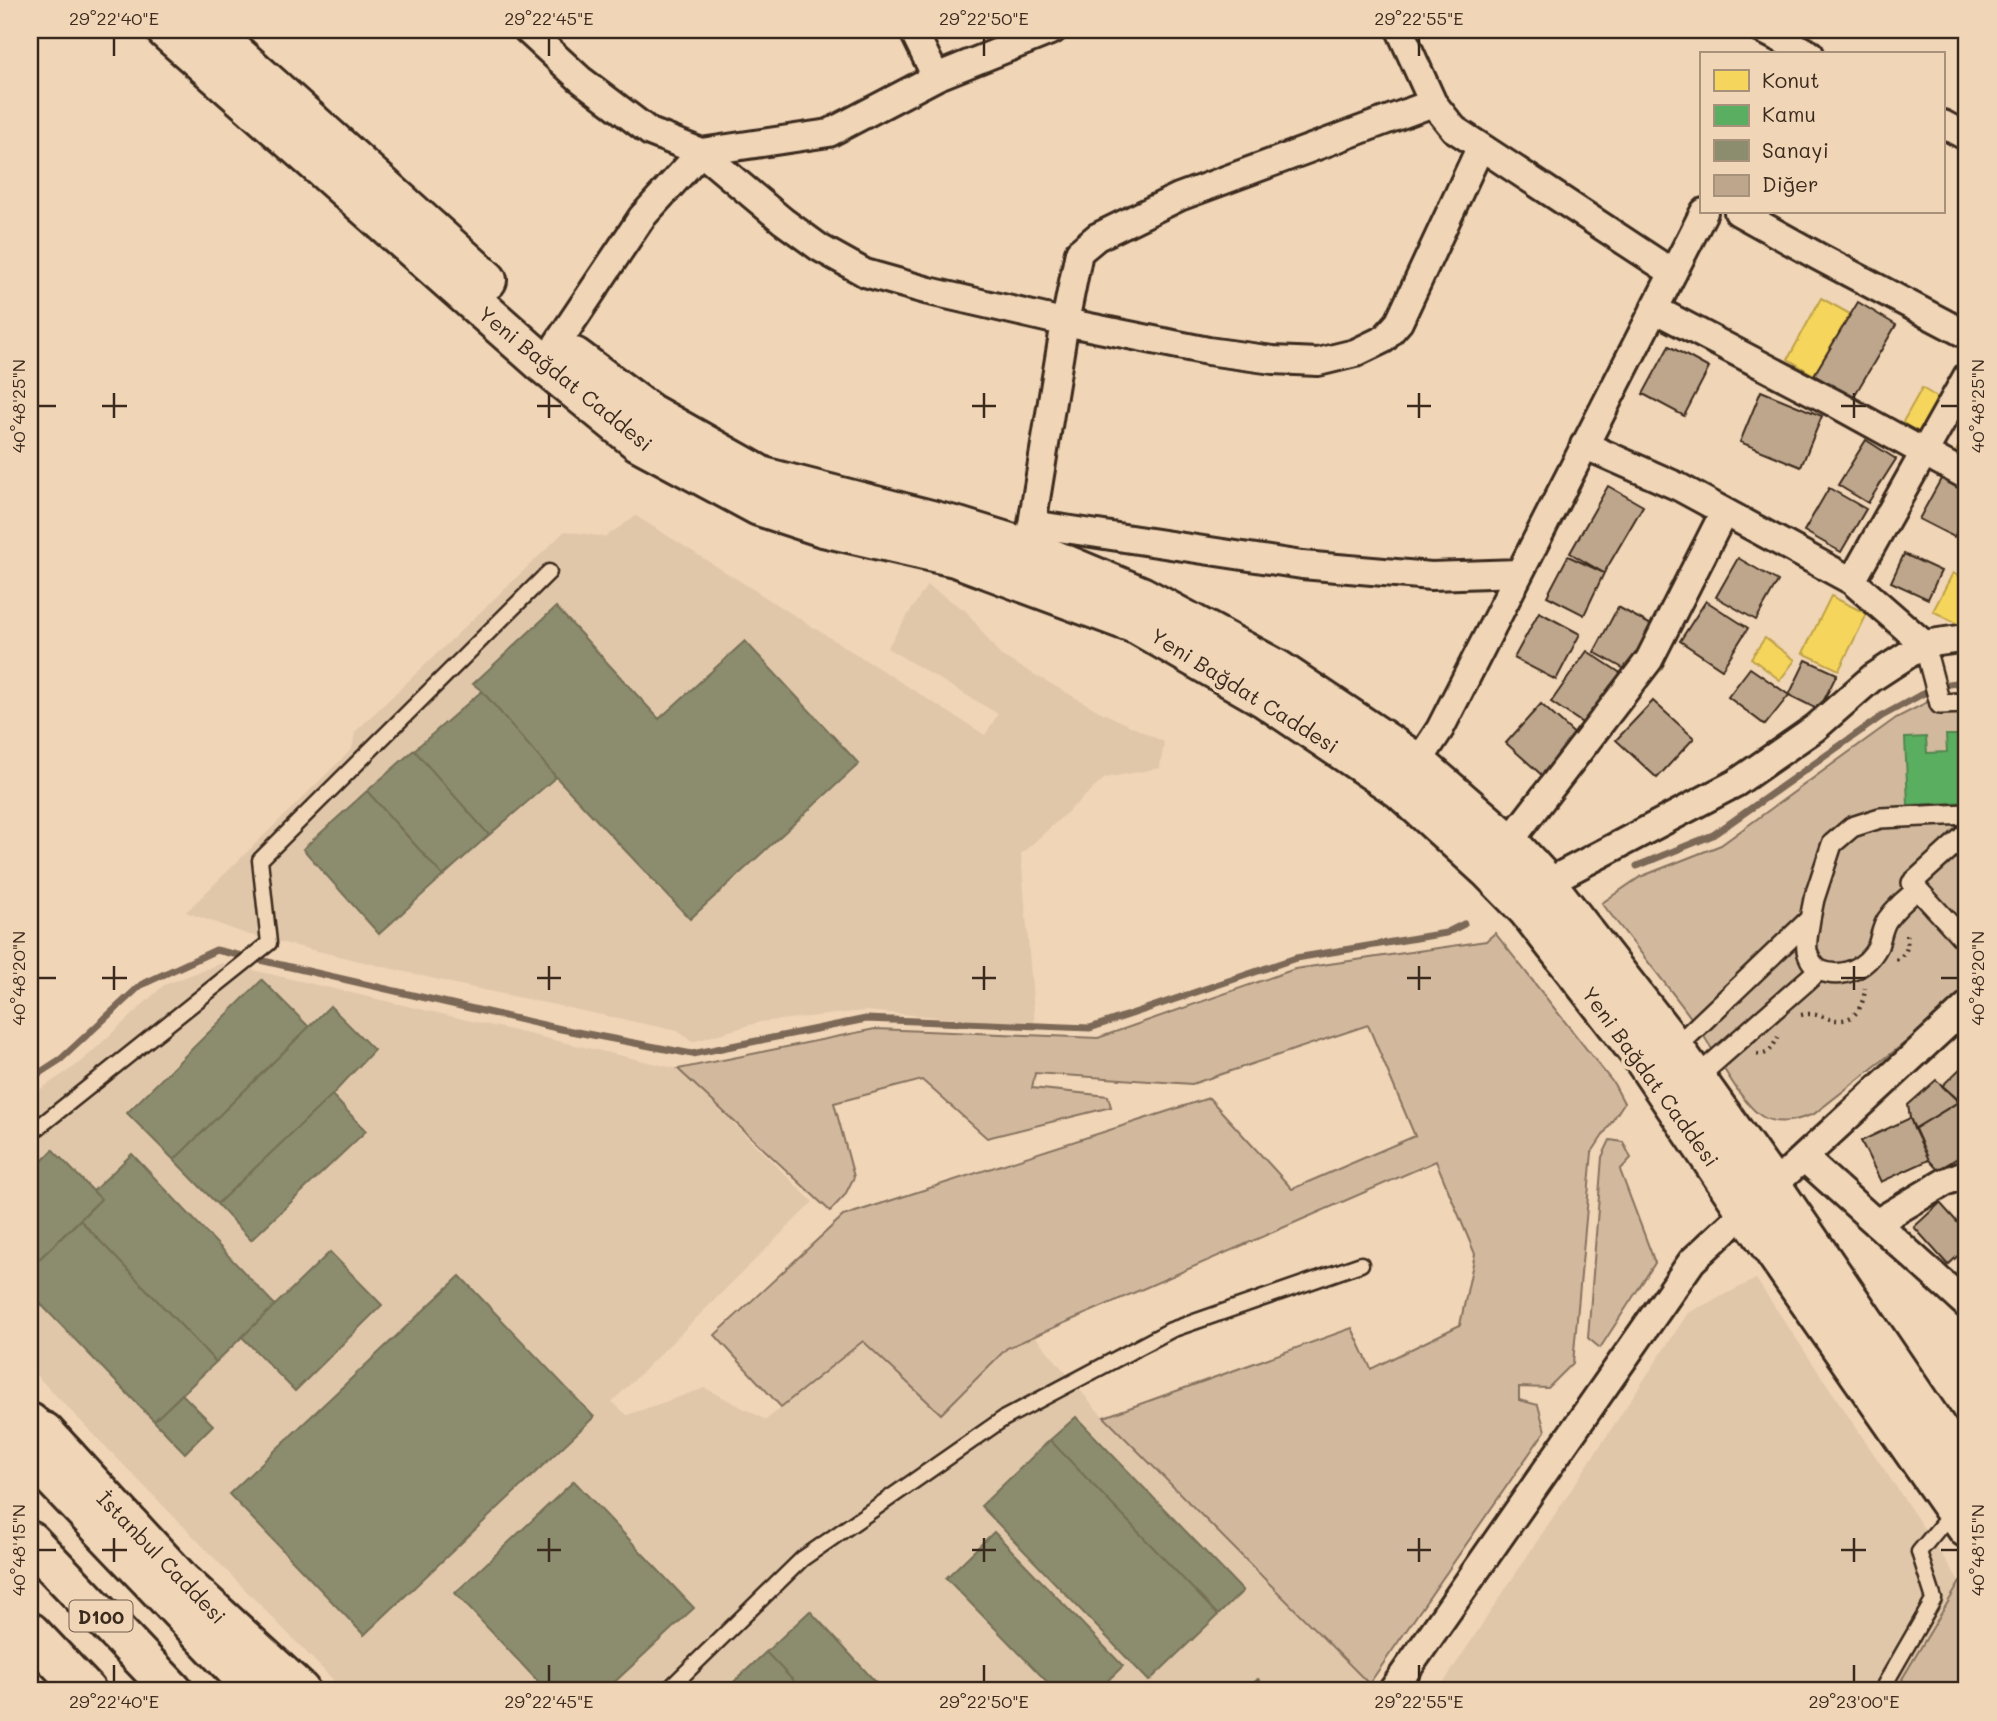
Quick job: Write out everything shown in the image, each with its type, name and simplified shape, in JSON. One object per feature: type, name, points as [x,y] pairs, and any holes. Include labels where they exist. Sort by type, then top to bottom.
[{"type":"main road","name":"Yeni Bağdat Caddesi","points":[[166,30],[545,365],[638,441],[759,506],[823,527],[955,557],[1138,625],[1409,776]]},
{"type":"main road","name":"Yeni Bağdat Caddesi","points":[[209,30],[557,344],[649,413],[763,477],[958,527],[1029,536],[1278,670],[1409,776],[1499,856],[1546,883],[1685,1063],[1759,1199],[1961,1518]]},
{"type":"main road","name":"Yeni Bağdat Caddesi","points":[[1499,856],[1528,910],[1641,1055],[1759,1199],[1967,1473]]},
{"type":"main road","name":"İstanbul Caddesi","points":[[30,1417],[48,1455],[300,1691]]},
{"type":"main road","points":[[30,1423],[48,1455]]},
{"type":"main road","name":"D100","points":[[48,1455],[256,1691]]},
{"type":"main road","name":"D100","points":[[30,1541],[173,1691]]},
{"type":"main road","points":[[30,1632],[86,1691]]},
{"type":"street","points":[[527,30],[580,79],[650,132],[701,152],[783,221],[820,248],[864,273],[1065,322],[1208,351],[1273,360],[1318,362],[1356,353],[1384,339],[1399,322],[1480,148]]},
{"type":"street","points":[[913,30],[936,77]]},
{"type":"street","points":[[557,344],[642,217],[701,152],[829,133],[936,77],[1053,30]]},
{"type":"street","points":[[1401,30],[1433,103],[1454,129],[1673,273]]},
{"type":"street","points":[[1763,30],[1794,45]]},
{"type":"street","points":[[1433,103],[1179,197],[1097,237],[1079,252],[1029,536],[1431,576],[1519,573]]},
{"type":"street","points":[[1944,124],[1967,136]]},
{"type":"street","points":[[1409,776],[1440,729],[1703,214]]},
{"type":"street","points":[[1742,214],[1967,335]]},
{"type":"street","points":[[1654,309],[1967,476]]},
{"type":"street","points":[[1852,580],[1967,376]]},
{"type":"street","points":[[1584,444],[1679,487],[1852,580],[1924,644],[1940,704],[1967,703]]},
{"type":"street","points":[[1499,856],[1649,660],[1724,512]]},
{"type":"street","points":[[1546,883],[1736,783],[1815,728],[1872,678],[1924,644],[1967,638]]},
{"type":"street","points":[[1918,889],[1899,905],[1886,922],[1877,948],[1862,965],[1844,975],[1829,975],[1810,962],[1806,947],[1810,919],[1832,844],[1852,827],[1880,818],[1967,814]]},
{"type":"street","points":[[1967,833],[1912,883],[1967,943]]},
{"type":"street","points":[[1685,1063],[1810,919]]},
{"type":"street","points":[[1685,1063],[1819,970]]},
{"type":"street","points":[[1392,1691],[1692,1261],[1967,1006]]},
{"type":"street","points":[[1804,1158],[1967,1305]]},
{"type":"street","points":[[1876,1223],[1945,1182],[1967,1173]]},
{"type":"lane","points":[[30,1134],[269,943],[260,860],[549,572]]},
{"type":"lane","points":[[667,1691],[802,1559],[1003,1419],[1171,1330],[1361,1265]]},
{"type":"lane","points":[[1881,1691],[1934,1599],[1919,1552],[1961,1518]]},
{"type":"shaded area","points":[[636,516],[985,735],[998,714],[887,648],[927,585],[966,611],[1000,655],[1099,711],[1164,742],[1160,768],[1105,778],[1021,854],[1035,1025],[864,1011],[760,1022],[692,1042],[678,1031],[460,985],[246,934],[186,912],[352,749],[355,732],[565,531],[605,537]]},
{"type":"shaded area","points":[[1967,690],[1967,960],[1964,970],[1967,994],[1814,1114],[1782,1122],[1769,1120],[1746,1101],[1697,1026],[1602,903],[1640,877],[1721,845],[1896,718],[1943,694]]},
{"type":"shaded area","points":[[1495,933],[1614,1084],[1624,1103],[1592,1152],[1573,1363],[1548,1388],[1519,1387],[1519,1400],[1538,1405],[1545,1431],[1369,1684],[1104,1417],[1352,1328],[1371,1369],[1460,1325],[1475,1254],[1436,1161],[1007,1348],[941,1414],[863,1341],[781,1407],[715,1335],[843,1216],[1209,1098],[1292,1189],[1415,1136],[1368,1025],[1192,1084],[1035,1073],[1032,1088],[1108,1096],[1111,1107],[987,1138],[922,1080],[834,1103],[854,1177],[845,1195],[830,1211],[678,1069],[875,1029],[1098,1038],[1295,969],[1486,941]]},
{"type":"shaded area","points":[[222,963],[678,1069],[813,1202],[612,1402],[627,1415],[705,1388],[766,1420],[863,1341],[941,1413],[1007,1348],[1035,1336],[1096,1409],[1369,1684],[1364,1691],[344,1691],[30,1369],[30,1096],[80,1063],[164,985]]},
{"type":"shaded area","points":[[1610,1140],[1623,1142],[1631,1158],[1620,1170],[1655,1263],[1600,1348],[1588,1338],[1602,1157]]},
{"type":"shaded area","points":[[1756,1279],[1960,1582],[1903,1679],[1911,1691],[1438,1691],[1688,1313]]},
{"type":"shaded area","points":[[1960,1582],[1967,1592],[1967,1691],[1911,1691],[1902,1679]]},
{"type":"building: Konut","points":[[1821,298],[1850,314],[1814,375],[1788,359]]},
{"type":"building: Konut","points":[[1922,388],[1945,402],[1923,440],[1900,427]]},
{"type":"building: Konut","points":[[1967,434],[1967,468],[1952,457]]},
{"type":"building: Konut","points":[[1953,573],[1967,581],[1967,629],[1933,611]]},
{"type":"building: Konut","points":[[1831,596],[1867,614],[1839,670],[1803,653]]},
{"type":"building: Konut","points":[[1765,638],[1795,660],[1780,680],[1751,658]]},
{"type":"building: Kamu","points":[[1946,735],[1961,735],[1962,751],[1967,751],[1967,802],[1908,805],[1905,738],[1926,737],[1927,753],[1947,752]]},
{"type":"building: Sanayi","points":[[556,607],[659,719],[745,641],[859,764],[690,919],[556,777],[473,684]]},
{"type":"building: Sanayi","points":[[482,691],[556,777],[489,835],[414,750]]},
{"type":"building: Sanayi","points":[[414,750],[489,835],[443,876],[367,791]]},
{"type":"building: Sanayi","points":[[367,791],[443,876],[379,934],[303,849]]},
{"type":"building: Sanayi","points":[[262,980],[309,1027],[174,1160],[127,1113]]},
{"type":"building: Sanayi","points":[[330,1006],[374,1050],[332,1095],[217,1204],[174,1160]]},
{"type":"building: Sanayi","points":[[332,1095],[366,1131],[251,1240],[217,1204]]},
{"type":"building: Sanayi","points":[[53,1150],[101,1199],[30,1268],[30,1173]]},
{"type":"building: Sanayi","points":[[132,1154],[275,1305],[216,1362],[80,1220],[101,1199],[93,1191]]},
{"type":"building: Sanayi","points":[[80,1220],[216,1362],[154,1421],[30,1293],[30,1268]]},
{"type":"building: Sanayi","points":[[330,1252],[382,1305],[295,1391],[242,1337]]},
{"type":"building: Sanayi","points":[[460,1276],[594,1417],[364,1635],[229,1494]]},
{"type":"building: Sanayi","points":[[182,1394],[213,1425],[185,1453],[154,1421]]},
{"type":"building: Sanayi","points":[[1076,1417],[1243,1591],[1218,1615],[1050,1440]]},
{"type":"building: Sanayi","points":[[1050,1440],[1218,1615],[1149,1681],[981,1506]]},
{"type":"building: Sanayi","points":[[574,1481],[694,1608],[605,1691],[547,1691],[455,1593]]},
{"type":"building: Sanayi","points":[[994,1532],[1123,1666],[1097,1691],[1056,1691],[946,1578]]},
{"type":"building: Sanayi","points":[[810,1611],[884,1691],[803,1691],[766,1652]]},
{"type":"building: Sanayi","points":[[766,1652],[803,1691],[724,1691]]},
{"type":"building: Sanayi","points":[[1258,1679],[1269,1691],[1245,1691]]},
{"type":"building: Diğer","points":[[1858,302],[1896,325],[1853,398],[1814,375]]},
{"type":"building: Diğer","points":[[1669,346],[1709,368],[1684,416],[1643,394]]},
{"type":"building: Diğer","points":[[1761,391],[1822,416],[1801,467],[1740,442]]},
{"type":"building: Diğer","points":[[1866,440],[1896,459],[1868,503],[1838,485]]},
{"type":"building: Diğer","points":[[1942,477],[1967,491],[1967,513],[1954,537],[1919,519]]},
{"type":"building: Diğer","points":[[1608,486],[1643,506],[1604,573],[1570,553]]},
{"type":"building: Diğer","points":[[1829,488],[1866,509],[1841,552],[1804,531]]},
{"type":"building: Diğer","points":[[1904,554],[1941,571],[1928,599],[1891,582]]},
{"type":"building: Diğer","points":[[1568,556],[1604,573],[1584,615],[1547,596]]},
{"type":"building: Diğer","points":[[1738,558],[1778,581],[1756,620],[1716,597]]},
{"type":"building: Diğer","points":[[1706,601],[1748,628],[1722,669],[1680,641]]},
{"type":"building: Diğer","points":[[1618,607],[1655,627],[1630,672],[1594,652]]},
{"type":"building: Diğer","points":[[1539,612],[1580,634],[1556,680],[1514,658]]},
{"type":"building: Diğer","points":[[1587,651],[1622,674],[1587,726],[1551,702]]},
{"type":"building: Diğer","points":[[1806,660],[1837,674],[1819,710],[1789,695]]},
{"type":"building: Diğer","points":[[1750,668],[1789,695],[1765,725],[1728,697]]},
{"type":"building: Diğer","points":[[1653,701],[1694,738],[1657,778],[1616,740]]},
{"type":"building: Diğer","points":[[1541,704],[1579,738],[1544,777],[1506,743]]},
{"type":"building: Diğer","points":[[1967,1062],[1967,1110],[1942,1086]]},
{"type":"building: Diğer","points":[[1936,1080],[1960,1101],[1914,1129],[1908,1105]]},
{"type":"building: Diğer","points":[[1960,1101],[1967,1113],[1967,1152],[1938,1170],[1929,1160],[1914,1129]]},
{"type":"building: Diğer","points":[[1910,1118],[1929,1160],[1881,1182],[1861,1141]]},
{"type":"building: Diğer","points":[[1940,1203],[1967,1233],[1967,1247],[1948,1265],[1914,1227]]},
{"type":"waterway","points":[[1637,866],[1713,835],[1882,716],[1937,686],[1967,681]]},
{"type":"waterway","points":[[30,1079],[61,1059],[141,985],[216,950],[561,1029],[692,1054],[866,1019],[1090,1028],[1296,958],[1446,933],[1464,924]]}]
